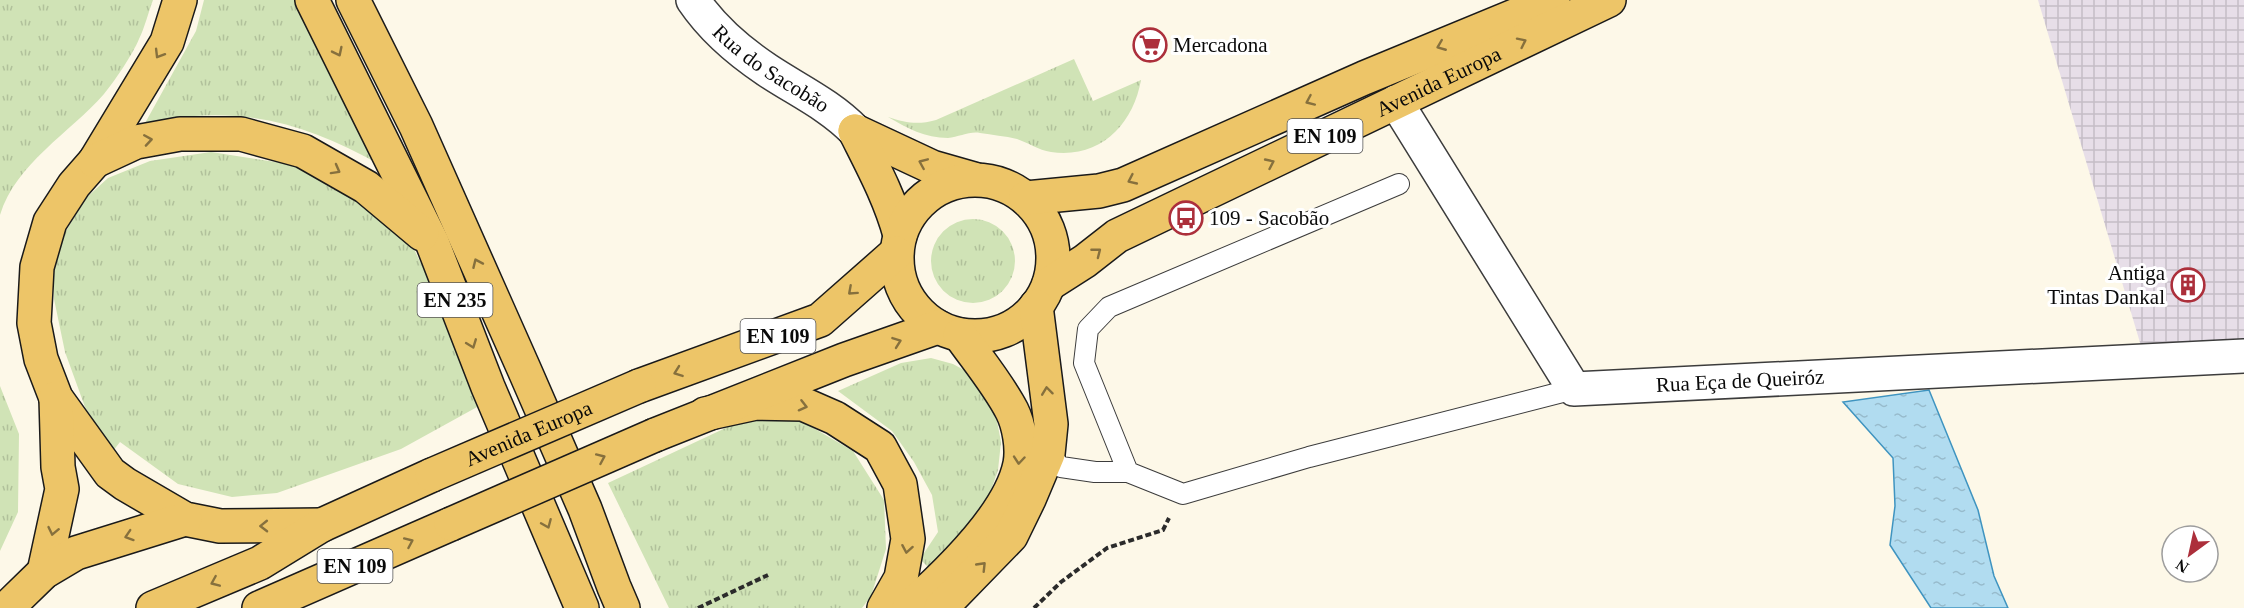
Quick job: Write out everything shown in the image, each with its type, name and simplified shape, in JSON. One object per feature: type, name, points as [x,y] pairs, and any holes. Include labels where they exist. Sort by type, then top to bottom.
[{"type":"main road","points":[[180,0],[167,42],[95,161],[74,185],[50,222],[37,267],[34,323],[41,359],[56,398],[110,473],[124,484],[184,519],[220,526],[322,525]]},
{"type":"main road","name":"EN 235","points":[[312,0],[432,242],[488,387],[582,608]]},
{"type":"main road","name":"EN 235","points":[[353,0],[416,126],[585,509],[623,608]]},
{"type":"main road","name":"Avenida Europa","points":[[1026,198],[1099,191],[1123,185],[1364,78],[1553,0]]},
{"type":"main road","name":"Avenida Europa","points":[[259,608],[705,414],[949,331],[974,336],[1002,332],[1026,317],[1043,295],[1117,236],[1609,0]]},
{"type":"main road","points":[[855,131],[932,167],[979,180]]},
{"type":"main road","points":[[855,131],[882,184],[895,217],[898,244],[897,270],[904,293],[918,312],[949,331],[1012,411],[1019,434],[1020,464],[1010,492],[998,513],[962,555],[909,608]]},
{"type":"main road","points":[[95,161],[136,142],[180,134],[241,134],[303,151],[366,187],[432,242]]},
{"type":"main road","name":"Avenida Europa","points":[[153,608],[260,562],[322,525],[432,475],[639,386],[820,320],[898,244],[911,212],[923,199],[941,187],[959,181],[979,180],[1008,188],[1026,198],[1043,220],[1052,244],[1053,265],[1043,295]]},
{"type":"main road","points":[[941,608],[1011,536],[1048,454],[1051,424],[1043,295]]},
{"type":"main road","points":[[44,572],[62,489],[58,467],[56,398]]},
{"type":"main road","points":[[705,414],[756,403],[803,404],[835,418],[880,447],[900,484],[908,539],[902,578],[884,608]]},
{"type":"main road","points":[[585,509],[647,608]]},
{"type":"main road","points":[[7,608],[44,572],[76,553],[184,519]]},
{"type":"street","name":"Rua do Sacobão","points":[[693,0],[730,42],[766,70],[843,118],[855,131]]},
{"type":"street","points":[[1396,102],[1574,389]]},
{"type":"street","name":"Rua Eça de Queiróz","points":[[1574,389],[2244,356]]},
{"type":"lane","points":[[1128,472],[1084,363],[1088,329],[1109,307],[1399,184]]},
{"type":"lane","points":[[1048,454],[1061,467],[1095,472],[1128,472],[1183,494],[1309,457],[1574,389]]},
{"type":"path","points":[[1034,608],[1061,582],[1107,548],[1163,530],[1183,494]]},
{"type":"path","points":[[698,608],[768,575]]},
{"type":"shaded area","points":[[2038,0],[2244,0],[2244,347],[2144,356]]},
{"type":"green space","points":[[0,0],[153,0],[136,45],[113,82],[90,108],[31,164],[8,196],[0,215]]},
{"type":"green space","points":[[204,0],[297,0],[379,164],[313,133],[267,120],[220,115],[194,116],[144,125],[196,31]]},
{"type":"green space","points":[[1074,59],[1093,101],[1141,80],[1137,96],[1122,124],[1111,136],[1085,150],[1069,153],[1051,152],[1017,139],[976,133],[948,138],[932,136],[888,117],[912,123],[936,120]]},
{"type":"green space","points":[[211,152],[295,165],[355,192],[410,241],[488,401],[401,449],[277,493],[232,497],[178,484],[120,442],[113,451],[85,407],[65,352],[54,299],[53,270],[58,244],[86,198],[108,178],[150,161]]},
{"type":"green space","points":[[965,219],[981,219],[997,226],[1008,237],[1015,253],[1012,277],[1003,291],[981,303],[965,303],[949,296],[938,285],[931,269],[931,253],[938,237],[949,226]]},
{"type":"green space","points":[[931,358],[953,364],[975,376],[988,396],[996,416],[1001,442],[998,470],[988,499],[932,571],[920,559],[938,532],[932,495],[914,462],[892,431],[838,391],[901,363]]},
{"type":"green space","points":[[0,386],[19,434],[18,512],[0,551]]},
{"type":"green space","points":[[766,418],[798,419],[853,451],[884,500],[886,549],[871,596],[862,608],[669,608],[608,483],[732,425]]},
{"type":"water","points":[[1929,390],[1978,510],[1994,576],[2008,608],[1931,608],[1890,545],[1895,506],[1893,458],[1843,402]]},
{"type":"place","name":"Mercadona","points":[[1150,45]]},
{"type":"place","name":"109 - Sacobão","points":[[1186,218]]},
{"type":"place","name":"Antiga Tintas Dankal","points":[[2188,285]]}]
